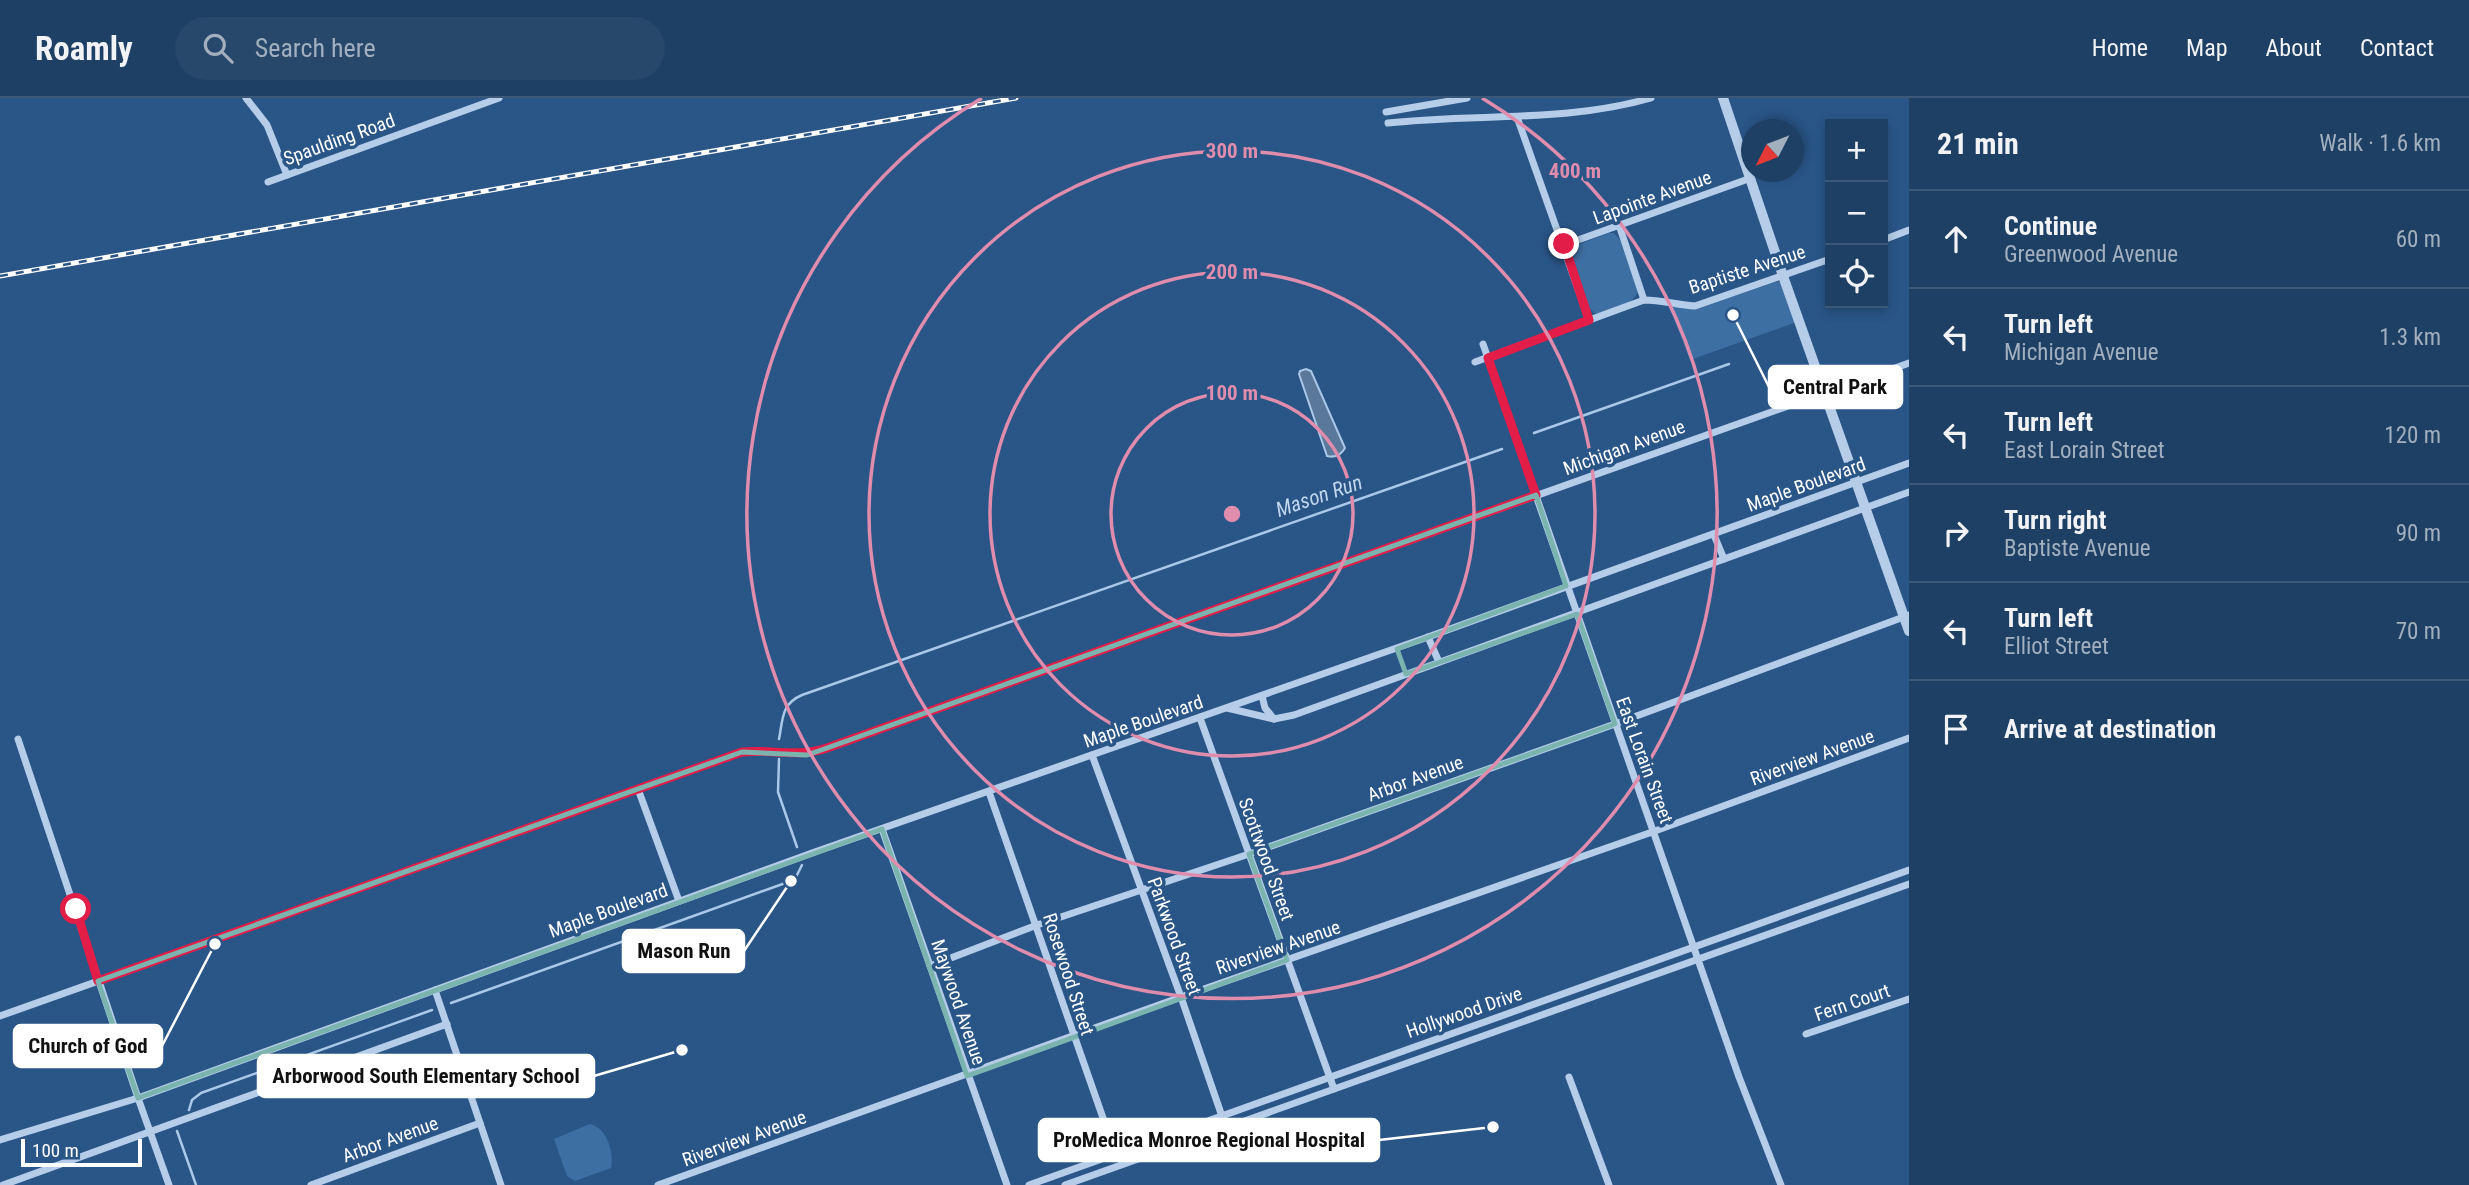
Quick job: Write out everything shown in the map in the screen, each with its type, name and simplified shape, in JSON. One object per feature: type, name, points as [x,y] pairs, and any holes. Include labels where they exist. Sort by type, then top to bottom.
[{"type":"street","points":[[246,98],[267,125],[287,175]]},
{"type":"street","name":"Spaulding Road","points":[[268,182],[499,98]]},
{"type":"street","points":[[1386,112],[1467,98]]},
{"type":"street","points":[[1388,123],[1590,111],[1651,98]]},
{"type":"street","points":[[1723,98],[1741,149]]},
{"type":"street","points":[[1401,110],[1403,121]]},
{"type":"street","points":[[1517,117],[1589,320]]},
{"type":"street","name":"Lapointe Avenue","points":[[1564,244],[1741,182]]},
{"type":"street","points":[[1752,182],[1864,508],[1906,616],[1909,631]]},
{"type":"street","points":[[1619,225],[1644,300]]},
{"type":"street","points":[[1888,238],[1909,230]]},
{"type":"street","name":"Baptiste Avenue","points":[[1475,362],[1644,300],[1695,306],[1825,260]]},
{"type":"street","name":"East Lorain Street","points":[[1483,344],[1566,586],[1740,1077],[1781,1185]]},
{"type":"street","name":"Michigan Avenue","points":[[0,1016],[742,752],[764,750],[807,754],[827,748],[1909,363]]},
{"type":"street","name":"Maple Boulevard","points":[[0,1140],[138,1098],[679,901],[1428,637],[1909,463]]},
{"type":"street","name":"Maple Boulevard","points":[[1227,708],[1275,719],[1294,715],[1909,492]]},
{"type":"street","points":[[1714,535],[1724,559]]},
{"type":"street","name":"Arbor Avenue","points":[[930,966],[1037,925],[1249,854],[1615,724],[1906,616]]},
{"type":"street","points":[[1428,637],[1439,662]]},
{"type":"street","points":[[1262,696],[1265,708],[1275,719]]},
{"type":"street","name":"Scottwood Street","points":[[1200,718],[1334,1089]]},
{"type":"street","name":"Riverview Avenue","points":[[658,1185],[1181,997],[1655,831],[1909,738]]},
{"type":"street","points":[[18,739],[169,1185]]},
{"type":"street","name":"Parkwood Street","points":[[1092,755],[1226,1128]]},
{"type":"street","points":[[638,789],[679,901]]},
{"type":"street","name":"Rosewood Street","points":[[989,792],[1119,1166]]},
{"type":"street","name":"Maywood Avenue","points":[[882,829],[1007,1185]]},
{"type":"street","name":"Hollywood Drive","points":[[1029,1185],[1909,870]]},
{"type":"street","name":"Hollywood Drive","points":[[1065,1185],[1909,884]]},
{"type":"street","points":[[435,990],[501,1185]]},
{"type":"street","name":"Fern Court","points":[[1806,1034],[1909,999]]},
{"type":"street","points":[[4,1185],[447,1024]]},
{"type":"street","points":[[1569,1077],[1609,1185]]},
{"type":"street","name":"Arbor Avenue","points":[[311,1185],[480,1123]]},
{"type":"highlighted area","points":[[1536,495],[1566,586],[1397,649],[1406,674],[1577,614],[1615,724],[1249,854],[1287,960],[967,1076],[882,829],[138,1098],[98,981],[742,752],[807,755]]},
{"type":"shaded area","points":[[1614,233],[1620,240],[1638,291],[1619,308],[1594,313],[1586,304],[1570,251],[1577,245]]},
{"type":"shaded area","points":[[1778,281],[1785,285],[1797,322],[1690,360],[1668,304],[1709,304]]},
{"type":"shaded area","points":[[1306,369],[1311,371],[1345,448],[1333,457],[1327,456],[1299,374]]},
{"type":"shaded area","points":[[590,1124],[605,1135],[611,1155],[611,1168],[575,1181],[567,1176],[554,1139]]},
{"type":"waterway","name":"Mason Run","points":[[1534,433],[1729,364]]},
{"type":"waterway","name":"Mason Run","points":[[779,739],[787,708],[802,695],[1502,449]]},
{"type":"waterway","name":"Mason Run","points":[[779,759],[778,792],[797,847]]},
{"type":"waterway","name":"Mason Run","points":[[451,1003],[791,881],[802,865]]},
{"type":"waterway","name":"Mason Run","points":[[189,1110],[192,1100],[201,1093],[432,1010]]},
{"type":"waterway","name":"Mason Run","points":[[177,1131],[196,1185]]},
{"type":"railway","points":[[0,276],[1016,98]]},
{"type":"place","name":"Central Park","points":[[1733,315]]},
{"type":"place","name":"Mason Run","points":[[791,881]]},
{"type":"place","name":"Church of God","points":[[215,944]]},
{"type":"place","name":"Arborwood South Elementary School","points":[[682,1050]]},
{"type":"place","name":"ProMedica Monroe Regional Hospital","points":[[1493,1127]]},
{"type":"route","points":[[76,909],[98,981],[742,752],[764,750],[807,754],[827,748],[1536,495],[1488,358],[1589,320],[1564,244]]}]
